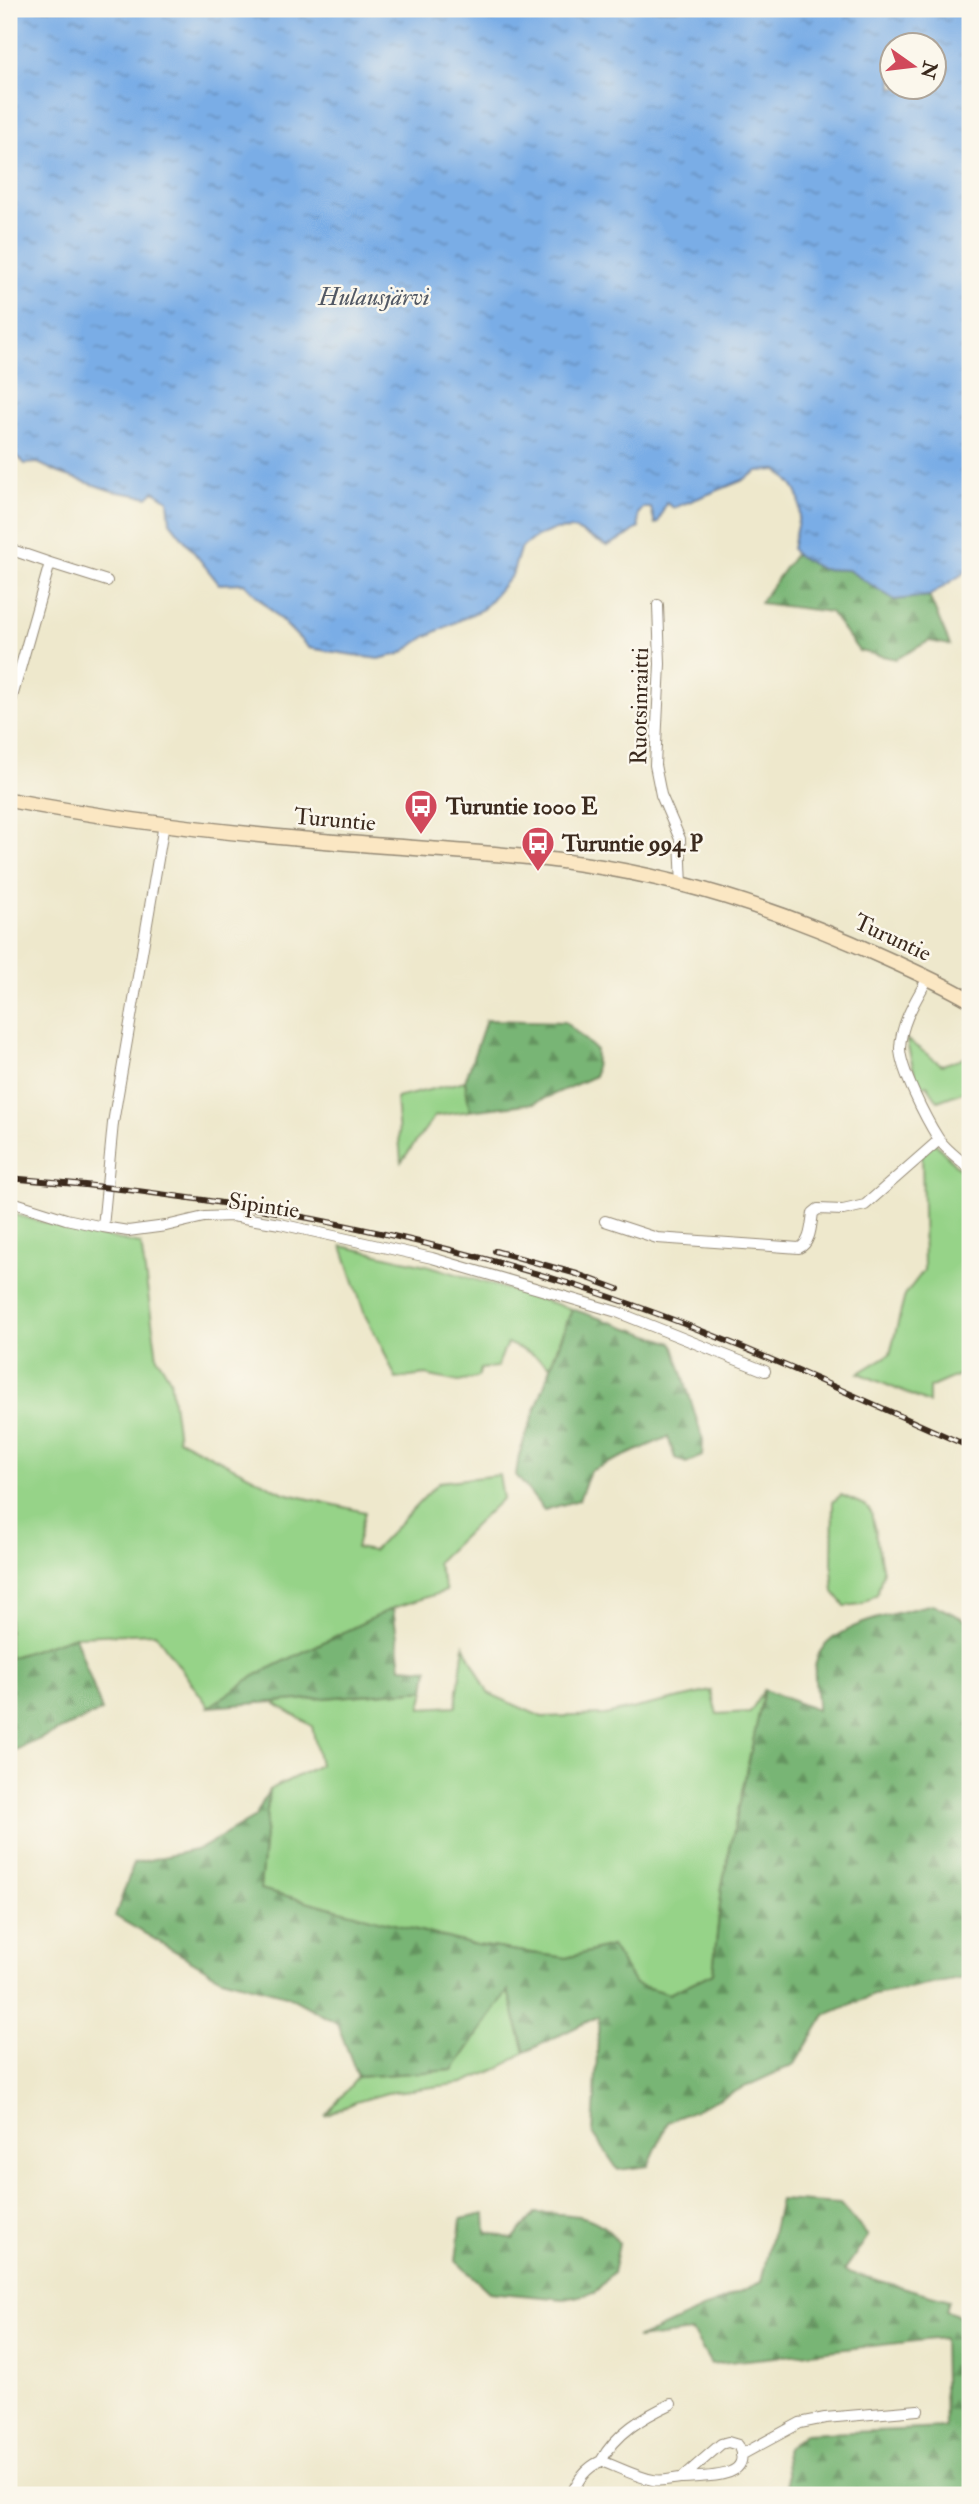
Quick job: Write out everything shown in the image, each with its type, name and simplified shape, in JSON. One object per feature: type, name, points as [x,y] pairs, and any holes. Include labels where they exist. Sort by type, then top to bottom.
[{"type":"main road","name":"Turuntie","points":[[9,800],[164,824],[583,864],[682,886],[782,915],[833,934],[970,1000]]},
{"type":"street","points":[[9,549],[107,581]]},
{"type":"street","points":[[9,708],[50,563]]},
{"type":"street","name":"Ruotsinraitti","points":[[658,605],[660,664],[655,765],[661,796],[680,839],[682,886]]},
{"type":"street","points":[[103,1227],[113,1124],[164,824]]},
{"type":"street","points":[[928,978],[909,1011],[902,1033],[900,1050],[904,1069],[939,1140],[970,1168]]},
{"type":"street","points":[[605,1221],[657,1238],[799,1248],[804,1246],[808,1238],[813,1213],[818,1209],[843,1210],[865,1205],[939,1140]]},
{"type":"street","name":"Sipintie","points":[[9,1201],[66,1219],[128,1231],[204,1217],[232,1216],[432,1258],[617,1312],[765,1371]]},
{"type":"street","points":[[571,2495],[580,2476],[601,2461],[609,2446],[645,2417],[671,2404]]},
{"type":"street","points":[[741,2455],[800,2423],[825,2418],[918,2410]]},
{"type":"street","points":[[601,2461],[654,2481],[731,2473],[739,2466],[741,2455],[738,2445],[728,2442],[721,2444],[682,2478]]},
{"type":"green space","points":[[795,554],[821,569],[848,570],[895,600],[929,596],[950,645],[929,641],[896,659],[859,651],[830,612],[760,603]]},
{"type":"green space","points":[[486,1020],[565,1022],[596,1050],[595,1076],[534,1103],[470,1111],[465,1081]]},
{"type":"green space","points":[[906,1039],[942,1065],[970,1056],[970,1093],[965,1091],[938,1101],[927,1085],[918,1087]]},
{"type":"green space","points":[[465,1081],[470,1111],[435,1116],[401,1162],[396,1098]]},
{"type":"green space","points":[[932,1140],[970,1180],[970,1370],[929,1388],[929,1403],[859,1373],[890,1354],[905,1295],[924,1270],[922,1153]]},
{"type":"green space","points":[[9,1213],[141,1244],[157,1357],[170,1379],[178,1439],[284,1493],[365,1512],[356,1548],[373,1551],[439,1482],[499,1475],[503,1498],[437,1562],[446,1591],[393,1608],[254,1676],[209,1707],[155,1633],[75,1636],[9,1658]]},
{"type":"green space","points":[[342,1246],[430,1266],[572,1309],[550,1366],[507,1343],[497,1367],[481,1369],[478,1377],[459,1382],[425,1375],[396,1379],[365,1315]]},
{"type":"green space","points":[[572,1309],[673,1343],[703,1440],[702,1456],[686,1463],[675,1458],[668,1437],[590,1471],[579,1500],[544,1510],[516,1475],[519,1455]]},
{"type":"green space","points":[[841,1495],[865,1505],[871,1512],[883,1572],[877,1594],[861,1604],[845,1606],[834,1592],[832,1569],[833,1502]]},
{"type":"green space","points":[[932,1604],[970,1622],[970,1977],[874,1995],[825,2015],[795,2064],[668,2122],[648,2166],[618,2170],[593,2133],[599,2016],[525,2052],[508,1991],[453,2070],[358,2077],[337,2023],[286,1995],[221,1978],[115,1916],[134,1863],[200,1849],[255,1817],[269,1790],[260,1889],[470,1944],[566,1958],[611,1946],[635,1984],[669,1994],[713,1973],[722,1886],[764,1690],[817,1710],[816,1662],[822,1649],[833,1638],[865,1622]]},
{"type":"green space","points":[[393,1608],[401,1667],[428,1669],[425,1690],[209,1707],[254,1676]]},
{"type":"green space","points":[[75,1636],[102,1711],[9,1753],[9,1658]]},
{"type":"green space","points":[[464,1645],[488,1693],[542,1717],[605,1715],[711,1691],[717,1714],[750,1712],[764,1690],[722,1886],[713,1973],[669,1994],[635,1984],[611,1946],[566,1958],[470,1944],[260,1889],[269,1790],[320,1765],[312,1726],[273,1702],[425,1690],[421,1708],[456,1706]]},
{"type":"green space","points":[[508,1990],[525,2052],[498,2069],[463,2083],[387,2093],[356,2102],[325,2116],[358,2077],[453,2070]]},
{"type":"green space","points":[[780,2200],[840,2204],[868,2236],[844,2271],[949,2300],[946,2311],[970,2319],[970,2495],[789,2495],[785,2450],[804,2434],[945,2428],[943,2338],[711,2364],[692,2332],[637,2339],[761,2282]]},
{"type":"green space","points":[[535,2213],[571,2215],[593,2220],[619,2244],[613,2273],[594,2293],[564,2299],[489,2292],[456,2261],[461,2219],[485,2214],[486,2232],[513,2239]]},
{"type":"water","name":"Hulausjärvi","points":[[9,9],[970,9],[970,569],[929,596],[895,600],[848,570],[821,569],[795,554],[792,549],[799,514],[799,497],[788,480],[777,470],[758,471],[741,481],[674,508],[666,503],[658,523],[655,524],[651,508],[643,508],[638,514],[639,527],[607,546],[575,529],[553,530],[534,538],[520,549],[512,575],[483,609],[427,636],[400,654],[378,659],[309,648],[244,583],[219,584],[170,522],[168,500],[154,491],[148,497],[112,491],[38,463],[25,464],[9,453]]},
{"type":"railway","points":[[9,1178],[152,1193],[294,1215],[505,1264],[675,1320],[970,1447]]},
{"type":"railway","points":[[495,1251],[577,1274],[618,1289]]},
{"type":"place","name":"Turuntie 1000 E","points":[[421,836]]},
{"type":"place","name":"Turuntie 994 P","points":[[538,873]]}]
